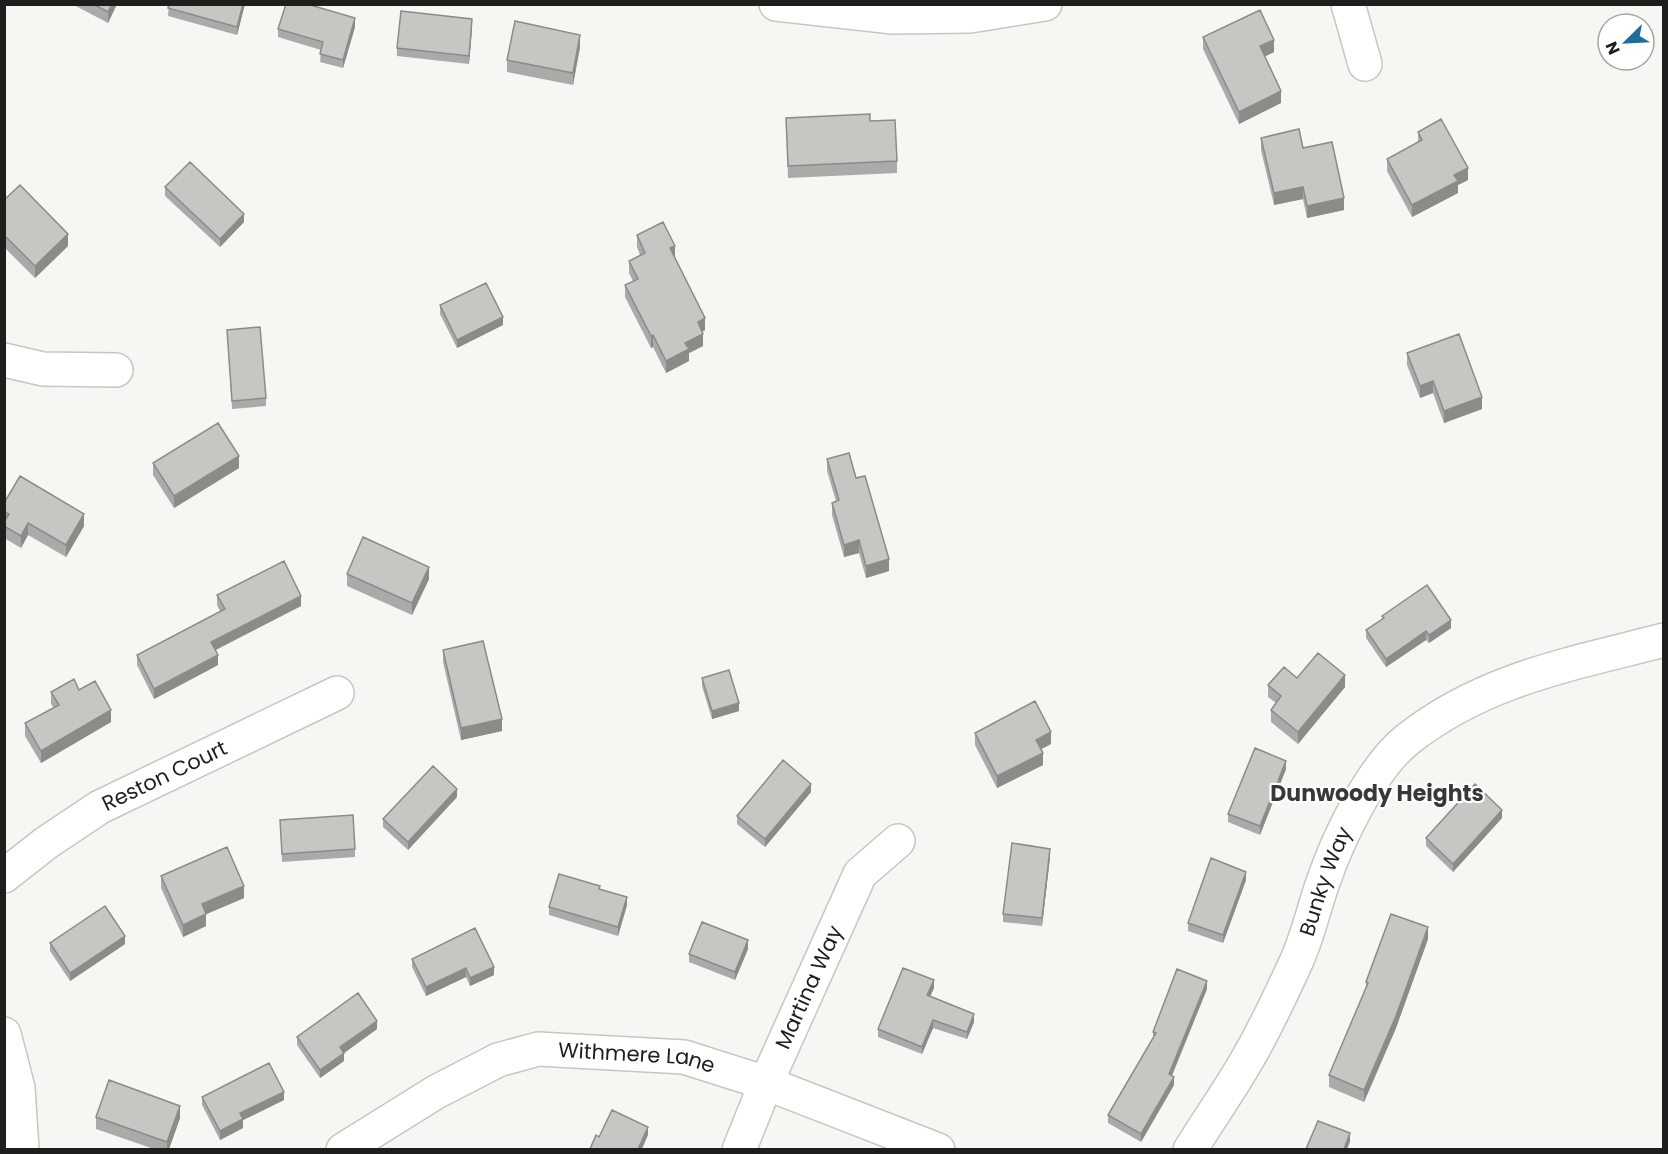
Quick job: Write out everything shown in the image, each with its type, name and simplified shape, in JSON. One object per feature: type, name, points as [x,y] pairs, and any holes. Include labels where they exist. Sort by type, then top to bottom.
[{"type":"street","points":[[776,4],[893,17],[970,16],[1045,4]]},
{"type":"street","points":[[1348,4],[1365,64]]},
{"type":"street","points":[[4,360],[43,369],[117,370]]},
{"type":"street","name":"Bunky Way","points":[[1190,1149],[1245,1063],[1298,957],[1324,880],[1348,822],[1378,772],[1405,741],[1434,720],[1479,695],[1516,679],[1664,640]]},
{"type":"street","name":"Reston Court","points":[[4,876],[46,843],[100,807],[337,693]]},
{"type":"street","name":"Martina Way","points":[[739,1149],[766,1083],[860,874],[898,841]]},
{"type":"street","points":[[4,1034],[18,1088],[22,1149]]},
{"type":"street","name":"Withmere Lane","points":[[343,1149],[436,1092],[498,1060],[538,1049],[684,1057],[766,1083],[938,1149]]},
{"type":"building","points":[[93,4],[112,4],[108,12]]},
{"type":"building","points":[[169,4],[243,4],[237,27],[168,8]]},
{"type":"building","points":[[286,4],[307,4],[355,18],[343,60],[320,54],[323,42],[278,29]]},
{"type":"building","points":[[1260,10],[1274,40],[1260,46],[1281,91],[1239,112],[1203,37]]},
{"type":"building","points":[[401,11],[472,19],[469,56],[397,48]]},
{"type":"building","points":[[515,21],[580,35],[573,73],[507,60]]},
{"type":"building","points":[[870,114],[870,121],[895,120],[897,161],[788,166],[786,118]]},
{"type":"building","points":[[1441,119],[1468,168],[1454,175],[1458,181],[1412,205],[1387,159],[1422,140],[1418,132]]},
{"type":"building","points":[[1299,129],[1303,148],[1332,142],[1344,198],[1307,206],[1303,187],[1274,193],[1261,138]]},
{"type":"building","points":[[190,162],[244,214],[220,239],[165,187]]},
{"type":"building","points":[[20,185],[68,234],[35,266],[4,235],[4,200]]},
{"type":"building","points":[[663,222],[675,246],[670,248],[705,318],[698,322],[703,334],[685,343],[689,349],[666,361],[625,285],[638,279],[629,261],[645,253],[637,235]]},
{"type":"building","points":[[486,283],[503,317],[457,340],[440,305]]},
{"type":"building","points":[[260,327],[266,398],[232,401],[227,330]]},
{"type":"building","points":[[1459,334],[1482,397],[1444,411],[1433,381],[1420,386],[1407,353]]},
{"type":"building","points":[[218,423],[239,456],[174,496],[153,463]]},
{"type":"building","points":[[849,453],[856,478],[865,476],[889,559],[866,566],[859,540],[844,545],[832,503],[839,500],[827,459]]},
{"type":"building","points":[[20,476],[84,514],[66,545],[28,523],[21,536],[4,526],[9,514],[4,512],[4,503]]},
{"type":"building","points":[[363,537],[429,567],[412,603],[347,574]]},
{"type":"building","points":[[284,561],[301,596],[211,642],[218,655],[154,689],[137,655],[225,609],[217,595]]},
{"type":"building","points":[[1427,585],[1451,620],[1429,635],[1426,631],[1386,659],[1366,630]]},
{"type":"building","points":[[483,641],[502,719],[461,728],[443,650]]},
{"type":"building","points":[[1318,653],[1345,675],[1298,732],[1271,710],[1281,696],[1268,685],[1284,667],[1297,678]]},
{"type":"building","points":[[729,670],[739,703],[712,711],[702,678]]},
{"type":"building","points":[[74,679],[79,690],[95,681],[111,710],[41,751],[25,723],[59,705],[51,692]]},
{"type":"building","points":[[1035,701],[1051,732],[1036,740],[1043,753],[997,776],[975,733]]},
{"type":"building","points":[[1255,748],[1286,761],[1260,826],[1228,814]]},
{"type":"building","points":[[783,760],[811,784],[765,839],[737,816]]},
{"type":"building","points":[[433,766],[457,789],[408,842],[383,819]]},
{"type":"building","points":[[1475,784],[1502,810],[1453,864],[1426,838]]},
{"type":"building","points":[[353,815],[355,849],[282,854],[280,820]]},
{"type":"building","points":[[1012,843],[1050,849],[1042,918],[1003,914]]},
{"type":"building","points":[[227,847],[244,886],[202,904],[206,914],[183,925],[161,876]]},
{"type":"building","points":[[1211,858],[1246,872],[1223,935],[1188,923]]},
{"type":"building","points":[[559,874],[627,897],[618,927],[549,907]]},
{"type":"building","points":[[105,906],[125,936],[70,973],[50,943]]},
{"type":"building","points":[[1391,914],[1428,927],[1396,1016],[1364,1090],[1329,1075],[1368,983],[1366,982]]},
{"type":"building","points":[[702,922],[748,940],[735,972],[689,954]]},
{"type":"building","points":[[475,928],[494,967],[470,978],[466,968],[426,987],[412,959]]},
{"type":"building","points":[[903,968],[934,980],[927,995],[974,1014],[967,1032],[933,1020],[922,1047],[878,1029]]},
{"type":"building","points":[[1177,969],[1207,981],[1169,1074],[1174,1077],[1141,1134],[1108,1115],[1156,1033],[1153,1032]]},
{"type":"building","points":[[358,993],[377,1021],[340,1047],[344,1053],[320,1070],[297,1037]]},
{"type":"building","points":[[269,1063],[284,1092],[240,1113],[243,1119],[220,1131],[202,1097]]},
{"type":"building","points":[[109,1080],[180,1106],[167,1142],[96,1117]]},
{"type":"building","points":[[612,1110],[648,1127],[638,1149],[590,1149],[596,1135],[599,1137]]},
{"type":"building","points":[[1318,1121],[1350,1133],[1344,1149],[1306,1149]]},
{"type":"district","name":"Dunwoody Heights","points":[[1377,793]]}]
